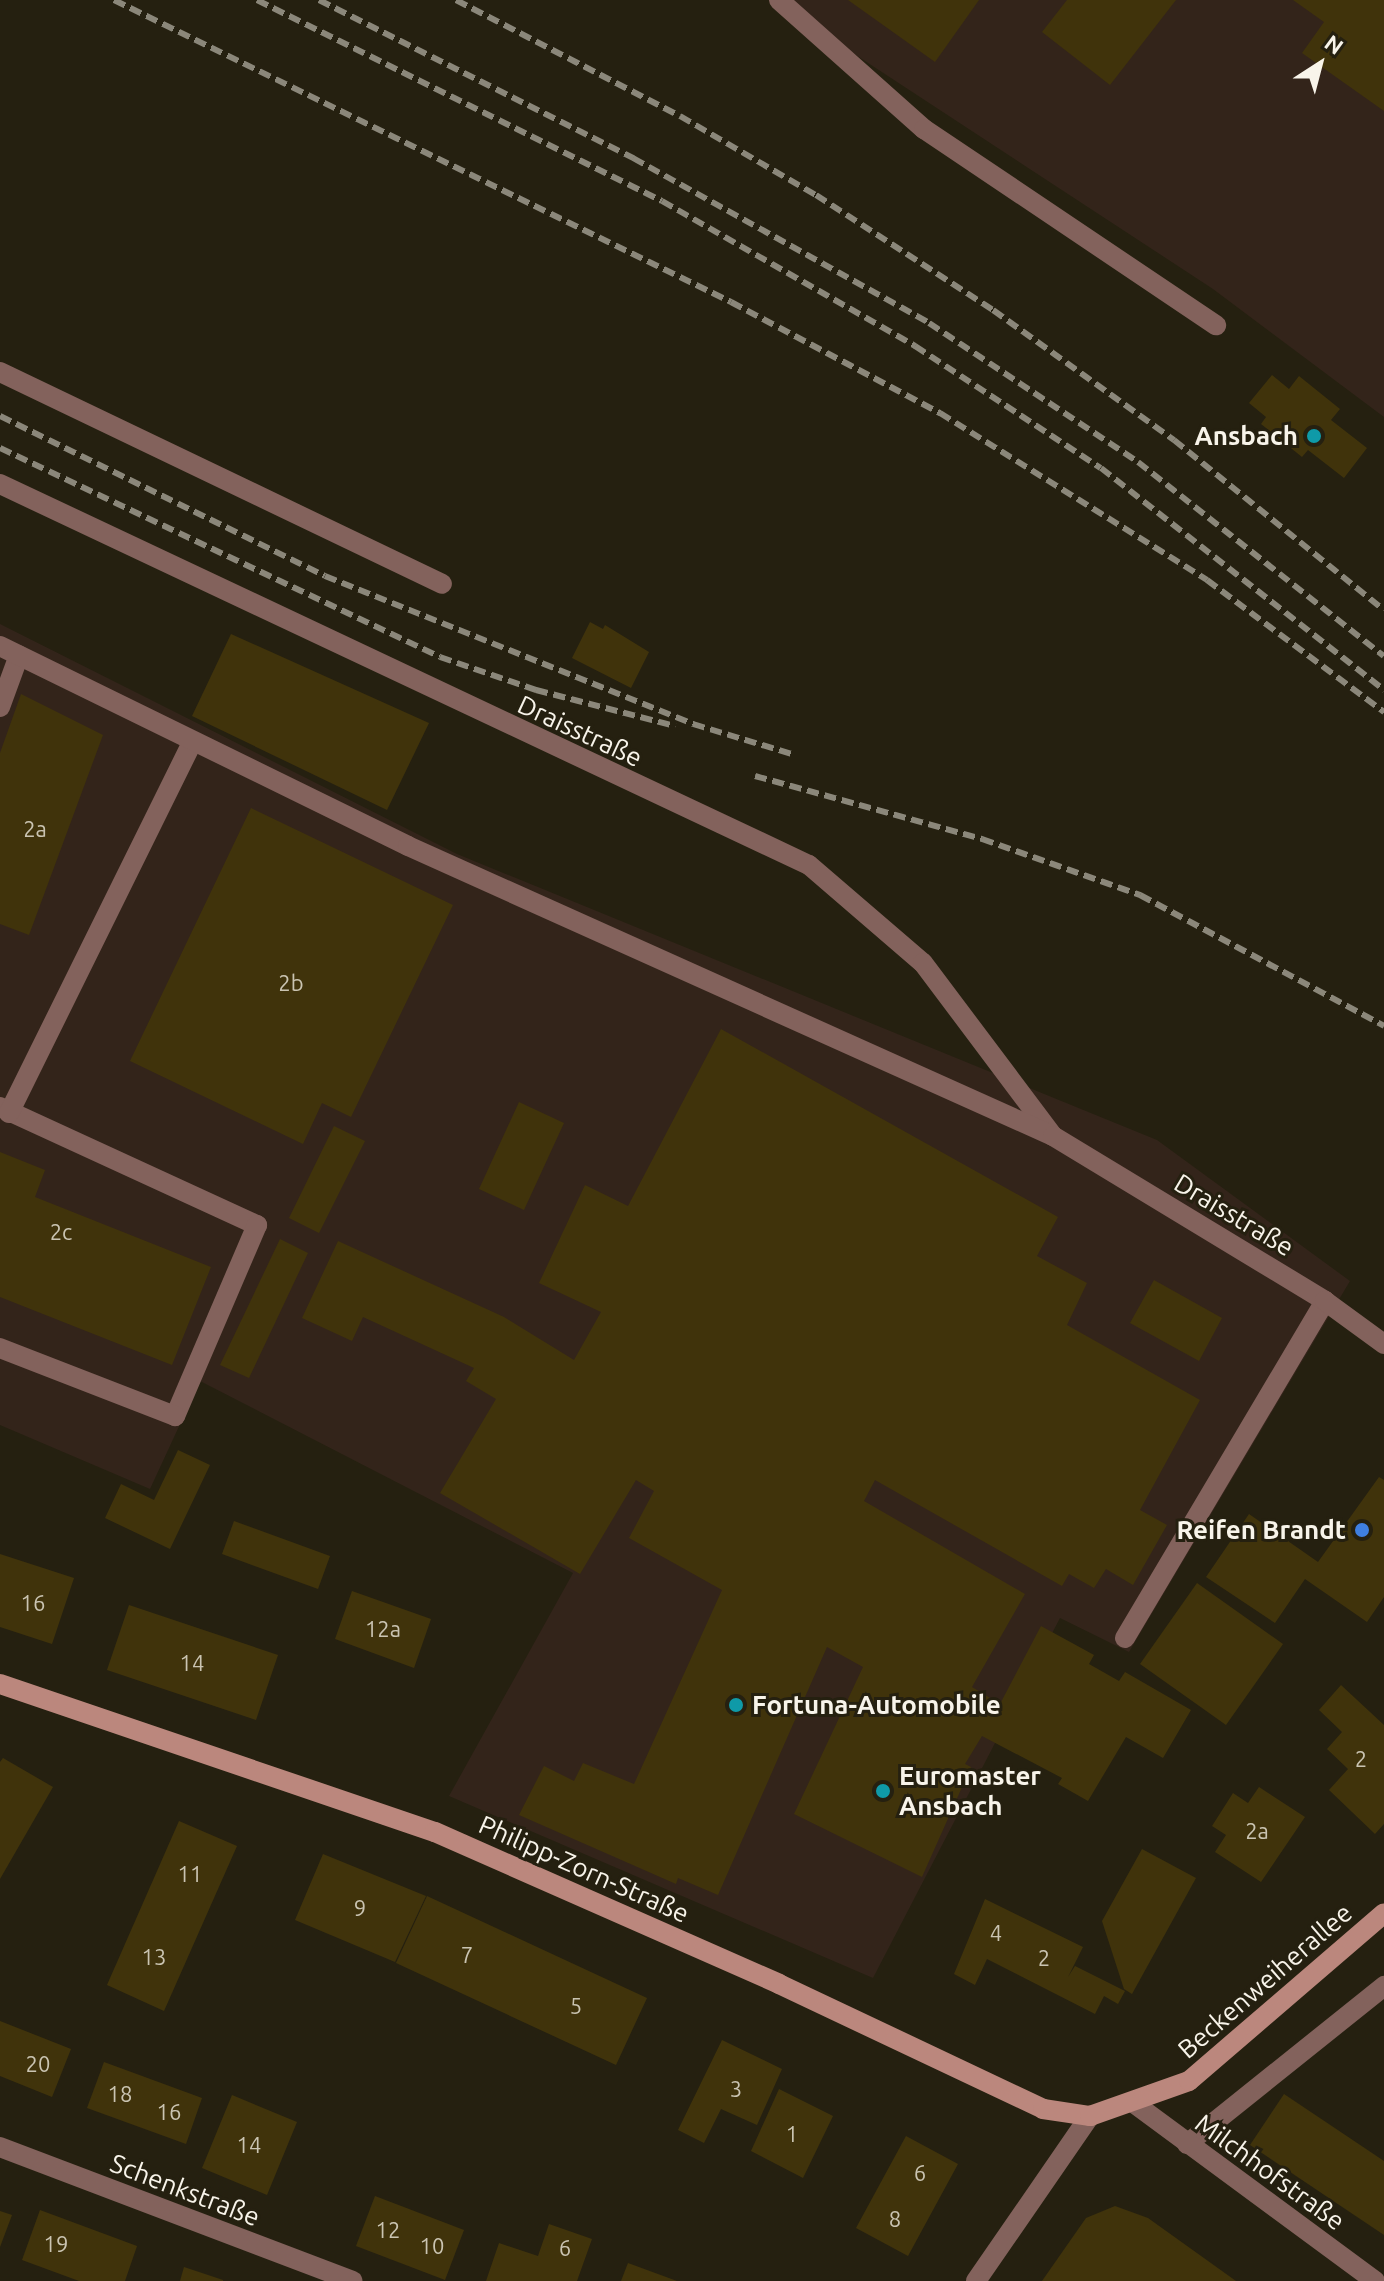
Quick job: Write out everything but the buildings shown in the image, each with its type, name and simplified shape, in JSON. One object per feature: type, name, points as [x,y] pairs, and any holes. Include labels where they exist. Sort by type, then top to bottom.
[{"type":"main road","name":"Philipp-Zorn-Straße","points":[[0,1684],[435,1832],[779,1984],[1043,2109],[1090,2116],[1135,2104]]},
{"type":"main road","name":"Beckenweiherallee","points":[[1135,2104],[1189,2081],[1384,1913]]},
{"type":"street","points":[[779,0],[924,129],[1216,325]]},
{"type":"street","points":[[0,372],[442,584]]},
{"type":"street","name":"Draisstraße","points":[[0,484],[809,865],[923,963],[1053,1136]]},
{"type":"street","points":[[0,707],[9,650]]},
{"type":"street","name":"Draisstraße","points":[[9,650],[191,744],[1053,1136],[1325,1301],[1384,1344]]},
{"type":"street","points":[[0,1348],[175,1416],[257,1225],[4,1110],[191,744]]},
{"type":"street","points":[[1125,1638],[1325,1301]]},
{"type":"street","points":[[1187,2144],[1384,1986]]},
{"type":"street","name":"Milchhofstraße","points":[[1135,2104],[1375,2281]]},
{"type":"street","points":[[976,2281],[1090,2116]]},
{"type":"street","name":"Schenkstraße","points":[[0,2147],[352,2281]]},
{"type":"shaded area","points":[[772,0],[1384,0],[1384,417],[1213,289]]},
{"type":"shaded area","points":[[0,624],[457,854],[1157,1140],[1350,1281],[1129,1652],[1060,1618],[873,1978],[449,1796],[573,1573],[200,1381],[150,1489],[0,1425]]},
{"type":"railway","points":[[114,0],[731,302],[940,413],[1207,580],[1384,712]]},
{"type":"railway","points":[[257,0],[662,201],[915,346],[1101,468],[1384,690]]},
{"type":"railway","points":[[319,0],[633,158],[929,323],[1138,462],[1384,656]]},
{"type":"railway","points":[[456,0],[680,116],[816,195],[993,310],[1174,440],[1384,610]]},
{"type":"railway","points":[[0,416],[325,576],[693,724],[795,755]]},
{"type":"railway","points":[[0,448],[440,657],[536,690],[675,726]]},
{"type":"railway","points":[[755,776],[982,839],[1140,895],[1384,1026]]},
{"type":"place","name":"Ansbach","points":[[1314,436]]},
{"type":"place","name":"Reifen Brandt","points":[[1362,1530]]},
{"type":"place","name":"Fortuna-Automobile","points":[[736,1705]]},
{"type":"place","name":"Euromaster Ansbach","points":[[883,1791]]}]
